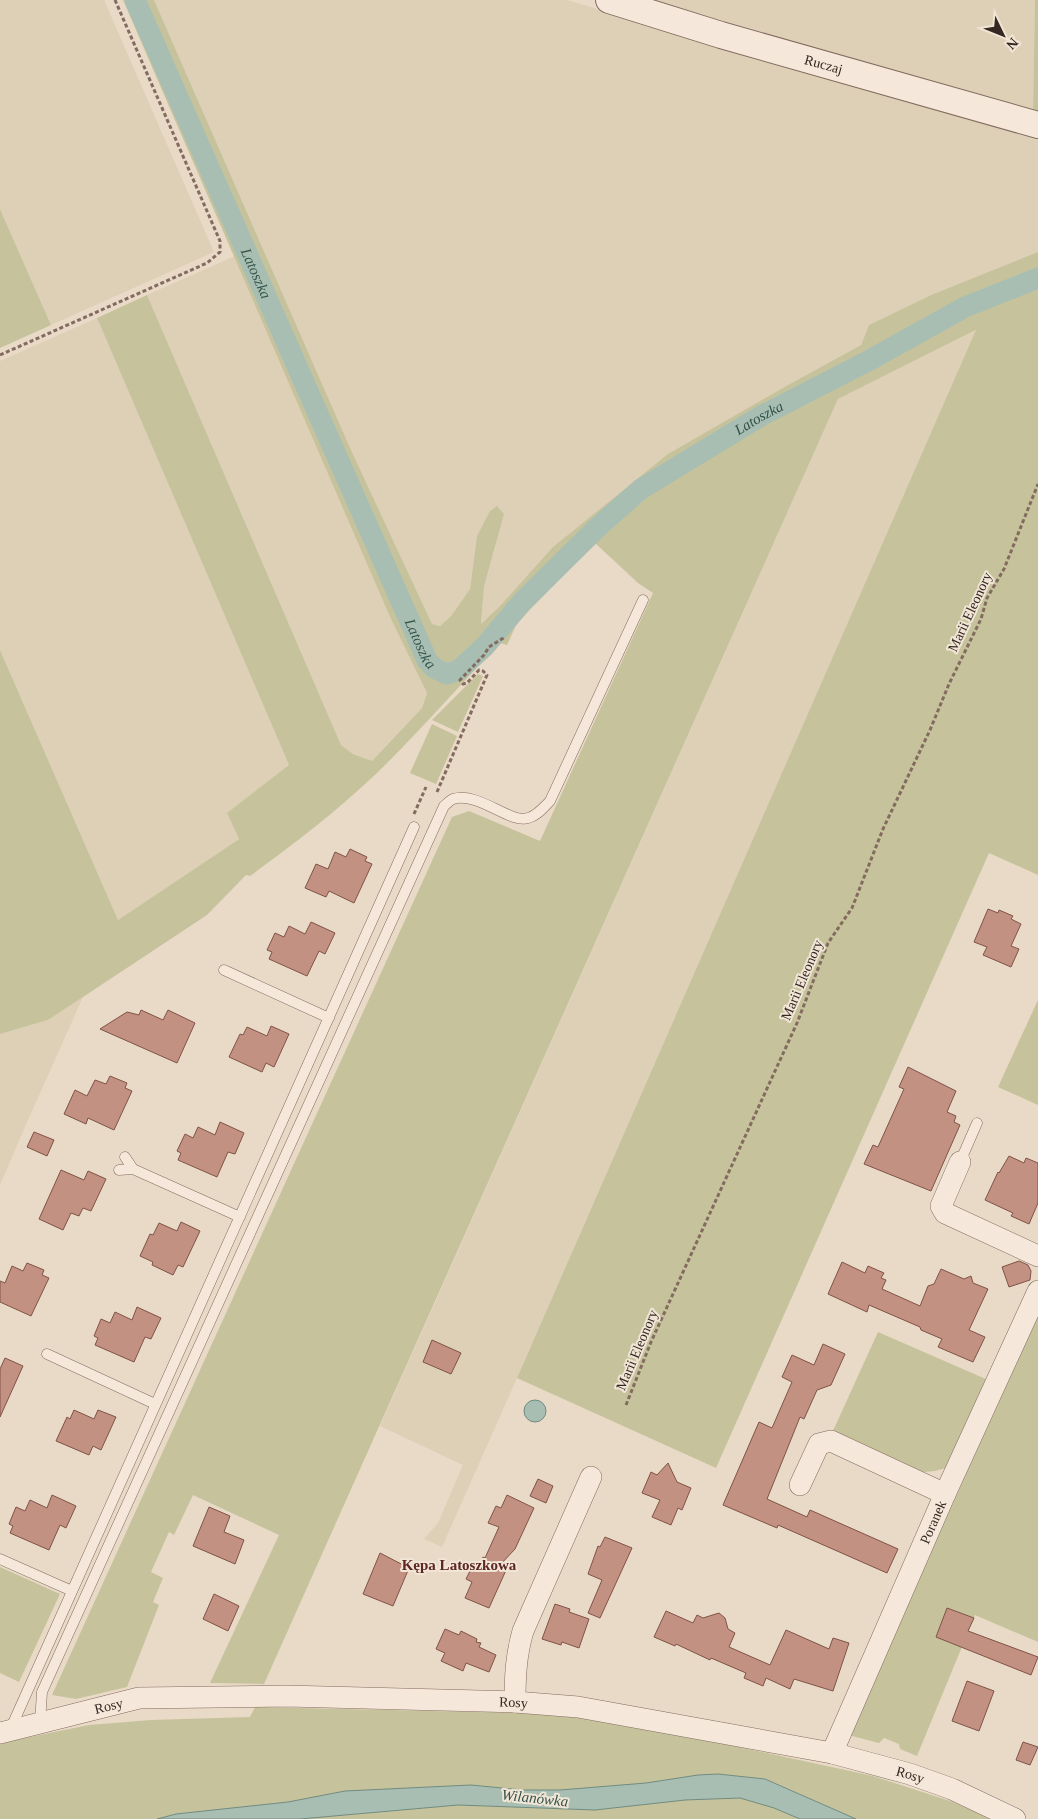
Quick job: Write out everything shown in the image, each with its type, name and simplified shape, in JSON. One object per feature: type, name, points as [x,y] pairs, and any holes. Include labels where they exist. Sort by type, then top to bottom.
[{"type":"street","name":"Ruczaj","points":[[609,0],[721,35],[1038,125]]},
{"type":"street","points":[[960,1162],[941,1206],[945,1213],[1038,1256]]},
{"type":"street","name":"Poranek","points":[[832,1753],[945,1494],[1038,1291]]},
{"type":"street","points":[[800,1485],[818,1444],[831,1440],[945,1494]]},
{"type":"street","points":[[515,1702],[515,1671],[523,1631],[591,1477]]},
{"type":"street","name":"Rosy","points":[[5,1732],[139,1698],[286,1696],[515,1702],[578,1707],[832,1753],[910,1774],[952,1789],[1015,1819]]},
{"type":"lane","points":[[40,1723],[42,1692],[444,806],[453,799],[465,798],[488,805],[516,818],[528,818],[540,811],[550,801],[643,600]]},
{"type":"lane","points":[[5,1732],[72,1591],[414,827]]},
{"type":"lane","points":[[224,970],[329,1018]]},
{"type":"lane","points":[[960,1162],[977,1123]]},
{"type":"lane","points":[[125,1157],[133,1169]]},
{"type":"lane","points":[[119,1170],[133,1169],[240,1217]]},
{"type":"lane","points":[[47,1354],[155,1404]]},
{"type":"lane","points":[[0,1559],[72,1591]]},
{"type":"path","points":[[0,356],[207,263],[220,252],[220,240],[115,0]]},
{"type":"path","name":"Marii Eleonory","points":[[626,1405],[651,1342],[797,1023],[828,944],[852,908],[883,829],[930,730],[949,684],[981,619],[987,598],[1004,569],[1038,484]]},
{"type":"path","points":[[436,792],[487,675],[479,670],[467,683],[462,683],[460,680],[490,647],[505,638]]},
{"type":"path","points":[[414,827],[410,822],[426,787]]},
{"type":"shaded area","points":[[0,0],[104,0],[214,252],[51,325],[0,209]]},
{"type":"shaded area","points":[[123,0],[154,0],[351,450],[432,624],[440,626],[451,616],[470,589],[477,536],[490,511],[497,506],[504,514],[484,587],[481,624],[502,604],[553,547],[668,454],[861,345],[869,325],[931,295],[1038,252],[1038,875],[989,853],[716,1468],[517,1378],[976,330],[838,399],[264,1684],[210,1683],[279,1535],[193,1495],[174,1535],[169,1532],[151,1572],[163,1578],[153,1602],[159,1605],[127,1687],[76,1699],[52,1695],[452,817],[469,811],[540,841],[653,593],[638,583],[595,543],[517,623],[507,645],[500,643],[393,757],[331,814],[250,876],[246,875],[207,915],[48,1020],[0,1034],[0,650],[118,920],[239,839],[227,813],[289,765],[97,318],[147,295],[341,745],[353,754],[372,761],[422,708],[427,693],[390,617]]},
{"type":"shaded area","points":[[154,0],[567,0],[1038,140],[1038,252],[931,295],[869,325],[861,345],[788,385],[502,604],[481,624],[484,587],[496,545],[477,536],[470,589],[451,616],[440,626],[432,624],[351,450]]},
{"type":"shaded area","points":[[652,0],[1035,0],[1033,110],[811,46]]},
{"type":"shaded area","points":[[1035,0],[1038,0],[1038,112],[1033,110]]},
{"type":"shaded area","points":[[0,209],[51,325],[0,348]]},
{"type":"shaded area","points":[[235,256],[390,617],[427,692],[422,708],[372,761],[353,754],[341,745],[147,295]]},
{"type":"shaded area","points":[[97,318],[289,765],[228,813],[240,838],[118,920],[0,650],[0,361]]},
{"type":"shaded area","points":[[977,330],[442,1547],[424,1539],[438,1523],[463,1465],[380,1426],[838,399]]},
{"type":"shaded area","points":[[478,674],[483,676],[458,732],[432,720]]},
{"type":"shaded area","points":[[432,724],[457,736],[436,784],[410,773]]},
{"type":"shaded area","points":[[83,997],[0,1185],[0,1034],[48,1020]]},
{"type":"shaded area","points":[[1038,1000],[1038,1105],[998,1087]]},
{"type":"shaded area","points":[[1038,1316],[1038,1642],[975,1615],[917,1756],[900,1749],[899,1744],[884,1738],[879,1743],[848,1735]]},
{"type":"shaded area","points":[[878,1332],[988,1380],[946,1468],[914,1473],[832,1433]]},
{"type":"shaded area","points":[[0,1567],[60,1594],[19,1682],[0,1673]]},
{"type":"shaded area","points":[[255,1707],[565,1714],[651,1728],[873,1776],[953,1802],[992,1819],[856,1819],[766,1779],[718,1774],[646,1783],[560,1790],[522,1790],[471,1785],[345,1791],[288,1802],[176,1814],[157,1819],[0,1819],[0,1743],[89,1725],[151,1720],[250,1717]]},
{"type":"shaded area","points":[[740,1798],[774,1808],[800,1819],[300,1819],[458,1805],[595,1810],[685,1800]]},
{"type":"water","points":[[535,1400],[545,1407],[546,1411],[539,1421],[535,1422],[525,1415],[524,1411],[531,1401]]},
{"type":"water","name":"Wilanówka","points":[[718,1774],[765,1779],[856,1819],[800,1819],[774,1808],[740,1798],[685,1800],[595,1810],[458,1805],[300,1819],[157,1819],[176,1814],[288,1802],[345,1791],[471,1785],[522,1790],[560,1790],[646,1783]]},
{"type":"building","points":[[350,849],[367,857],[365,861],[372,864],[354,903],[329,891],[326,897],[305,888],[316,864],[328,869],[335,852],[346,857]]},
{"type":"building","points":[[988,909],[998,913],[999,910],[1013,916],[1011,919],[1021,924],[1011,946],[1019,949],[1011,967],[983,955],[987,947],[974,942]]},
{"type":"building","points":[[311,922],[335,933],[325,954],[319,951],[307,976],[269,959],[272,952],[267,950],[275,933],[284,937],[289,926],[305,934]]},
{"type":"building","points":[[141,1010],[163,1020],[168,1010],[195,1023],[177,1063],[100,1029],[127,1012],[139,1015]]},
{"type":"building","points":[[271,1026],[289,1034],[274,1067],[266,1063],[262,1072],[229,1057],[240,1034],[243,1035],[247,1027],[267,1036]]},
{"type":"building","points":[[908,1067],[956,1091],[947,1112],[956,1116],[954,1122],[960,1125],[931,1191],[864,1164],[873,1145],[878,1147],[904,1089],[899,1087]]},
{"type":"building","points":[[110,1076],[127,1083],[125,1088],[132,1091],[114,1130],[88,1118],[86,1124],[64,1114],[75,1090],[87,1096],[95,1080],[106,1084]]},
{"type":"building","points":[[220,1122],[244,1133],[235,1154],[228,1152],[217,1177],[178,1160],[181,1153],[177,1151],[185,1134],[193,1138],[198,1127],[215,1135]]},
{"type":"building","points":[[34,1132],[54,1140],[47,1156],[27,1147]]},
{"type":"building","points":[[1009,1156],[1024,1163],[1026,1158],[1038,1163],[1038,1203],[1029,1224],[1011,1216],[1013,1213],[985,1200],[998,1172]]},
{"type":"building","points":[[61,1170],[84,1180],[88,1171],[106,1179],[91,1211],[83,1208],[79,1216],[71,1213],[63,1230],[39,1219]]},
{"type":"building","points":[[181,1222],[200,1231],[183,1267],[178,1265],[173,1275],[152,1265],[153,1262],[140,1256],[150,1234],[153,1235],[159,1223],[177,1231]]},
{"type":"building","points":[[1019,1261],[1028,1265],[1031,1271],[1030,1280],[1009,1287],[1002,1267]]},
{"type":"building","points":[[842,1262],[865,1273],[868,1266],[884,1273],[881,1278],[886,1280],[882,1289],[920,1306],[928,1286],[934,1284],[941,1269],[964,1279],[971,1276],[973,1283],[988,1289],[969,1330],[985,1337],[973,1362],[938,1347],[942,1339],[921,1330],[920,1327],[869,1305],[867,1312],[828,1294]]},
{"type":"building","points":[[27,1263],[44,1270],[42,1275],[49,1278],[31,1316],[0,1302],[0,1281],[5,1283],[12,1266],[23,1271]]},
{"type":"building","points":[[137,1307],[161,1318],[151,1339],[145,1337],[134,1362],[95,1345],[98,1338],[94,1336],[101,1319],[110,1323],[115,1312],[132,1320]]},
{"type":"building","points":[[432,1340],[461,1353],[451,1374],[423,1362]]},
{"type":"building","points":[[823,1344],[845,1354],[831,1385],[817,1390],[804,1419],[800,1417],[767,1499],[807,1517],[810,1510],[898,1549],[887,1573],[778,1525],[777,1528],[723,1505],[759,1422],[772,1428],[792,1382],[782,1377],[792,1355],[814,1365]]},
{"type":"building","points":[[5,1358],[23,1366],[0,1417],[0,1369]]},
{"type":"building","points":[[74,1410],[94,1419],[98,1410],[116,1417],[101,1450],[93,1446],[89,1455],[56,1441],[67,1417],[70,1419]]},
{"type":"building","points":[[668,1463],[677,1482],[691,1488],[682,1510],[678,1508],[671,1525],[652,1517],[660,1500],[642,1493],[651,1472],[657,1475]]},
{"type":"building","points":[[538,1479],[553,1486],[546,1503],[530,1496]]},
{"type":"building","points":[[52,1495],[76,1506],[66,1528],[60,1525],[49,1550],[10,1533],[13,1526],[9,1524],[16,1507],[25,1511],[30,1500],[47,1508]]},
{"type":"building","points":[[507,1495],[534,1508],[515,1549],[500,1565],[507,1568],[489,1608],[465,1598],[472,1582],[466,1579],[473,1565],[478,1568],[483,1557],[485,1558],[499,1527],[488,1523],[496,1506],[501,1508]]},
{"type":"building","points":[[209,1507],[230,1516],[224,1532],[244,1540],[235,1564],[193,1546]]},
{"type":"building","points":[[605,1537],[632,1548],[600,1618],[588,1613],[602,1580],[588,1574],[598,1546],[600,1547]]},
{"type":"building","points":[[380,1553],[409,1568],[393,1606],[363,1594]]},
{"type":"building","points":[[214,1594],[239,1606],[228,1631],[203,1619]]},
{"type":"building","points":[[555,1604],[570,1609],[569,1612],[589,1619],[579,1648],[562,1642],[561,1645],[542,1639]]},
{"type":"building","points":[[947,1608],[974,1618],[968,1631],[1038,1657],[1031,1675],[936,1637]]},
{"type":"building","points":[[666,1611],[693,1623],[697,1615],[703,1618],[719,1613],[725,1618],[728,1629],[735,1633],[729,1647],[770,1665],[786,1630],[829,1649],[833,1638],[849,1643],[833,1691],[794,1679],[790,1689],[766,1678],[763,1686],[744,1678],[746,1673],[654,1637]]},
{"type":"building","points":[[445,1629],[459,1635],[461,1631],[477,1639],[476,1642],[481,1643],[479,1647],[496,1655],[489,1672],[466,1663],[463,1671],[441,1661],[445,1653],[436,1649]]},
{"type":"building","points":[[967,1681],[994,1691],[979,1731],[952,1721]]},
{"type":"building","points":[[1023,1742],[1038,1747],[1030,1765],[1016,1760]]},
{"type":"waterway","name":"Latoszka","points":[[135,0],[427,660],[434,668],[447,674],[459,670],[485,646],[523,601],[598,527],[641,489],[761,416],[870,360],[965,307],[1038,278]]},
{"type":"district","name":"Kępa Latoszkowa","points":[[459,1565]]}]
